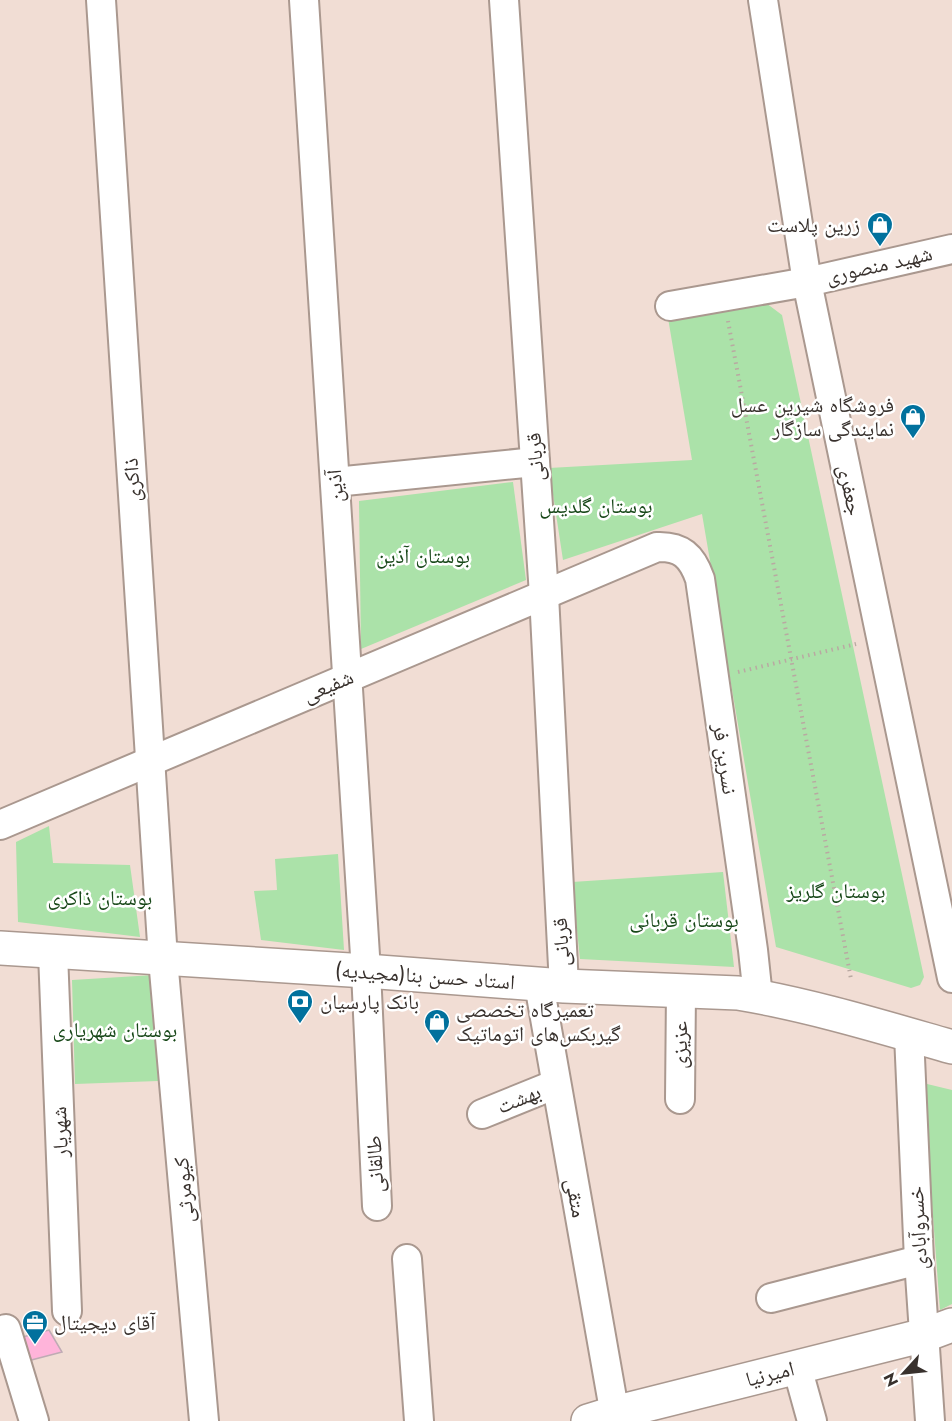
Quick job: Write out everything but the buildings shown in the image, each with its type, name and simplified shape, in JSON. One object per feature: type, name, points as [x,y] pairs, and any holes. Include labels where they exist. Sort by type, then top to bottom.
[{"type":"main road","name":"استاد حسن بنا(مجیدیه)","points":[[0,948],[551,985],[738,993],[952,1047]]},
{"type":"main road","name":"امیرنیا","points":[[606,1418],[938,1330]]},
{"type":"street","name":"ذاکری","points":[[101,0],[163,959]]},
{"type":"street","name":"آذین","points":[[304,0],[366,971]]},
{"type":"street","name":"قربانی","points":[[504,0],[544,595],[551,985]]},
{"type":"street","name":"جعفری","points":[[763,0],[807,282],[952,978]]},
{"type":"street","name":"شهید منصوری","points":[[670,306],[807,282],[952,249]]},
{"type":"street","points":[[335,482],[535,462]]},
{"type":"street","name":"نسرین فر","points":[[657,547],[669,546],[684,553],[697,570],[700,579],[758,997]]},
{"type":"street","name":"شفیعی","points":[[0,825],[657,547]]},
{"type":"street","name":"شهریار","points":[[53,952],[67,1311]]},
{"type":"street","name":"کیومرثی","points":[[163,959],[204,1421]]},
{"type":"street","name":"طالقانی","points":[[366,971],[377,1206]]},
{"type":"street","name":"متقی","points":[[551,985],[556,1084],[606,1418]]},
{"type":"street","name":"عزیزی","points":[[680,1099],[681,991]]},
{"type":"street","name":"خسروآبادی","points":[[909,1035],[919,1260],[938,1330],[930,1421]]},
{"type":"street","name":"بهشت","points":[[482,1114],[556,1084]]},
{"type":"street","points":[[407,1259],[419,1421]]},
{"type":"street","points":[[771,1298],[919,1260]]},
{"type":"street","points":[[6,1329],[34,1421]]},
{"type":"street","points":[[797,1367],[812,1421]]},
{"type":"path","points":[[723,296],[851,979]]},
{"type":"path","points":[[714,678],[881,639]]},
{"type":"green space","name":"بوستان گلریز","points":[[762,300],[782,315],[924,977],[920,985],[911,988],[776,947],[702,514],[563,560],[549,468],[692,460],[668,318]]},
{"type":"green space","name":"بوستان آذین","points":[[513,482],[526,580],[361,649],[359,501]]},
{"type":"green space","name":"بوستان ذاکری","points":[[49,826],[53,863],[130,865],[140,937],[18,922],[16,842]]},
{"type":"green space","points":[[338,854],[344,950],[261,940],[254,891],[277,890],[275,859]]},
{"type":"green space","name":"بوستان قربانی","points":[[723,872],[734,967],[580,959],[572,882]]},
{"type":"green space","name":"بوستان شهریاری","points":[[154,975],[158,1081],[75,1084],[72,980]]},
{"type":"green space","points":[[923,1083],[952,1090],[952,1304],[940,1310]]},
{"type":"place","name":"زرین پلاست","points":[[880,248]]},
{"type":"place","name":"فروشگاه شیرین عسل نمایندگی سازگار","points":[[913,440]]},
{"type":"place","name":"بانک پارسیان","points":[[300,1025]]},
{"type":"place","name":"تعمیرگاه تخصصی گیربکس‌های اتوماتیک","points":[[437,1045]]},
{"type":"place","name":"آقای دیجیتال","points":[[35,1346]]},
{"type":"park label","name":"بوستان گلدیس","points":[[596,506]]}]
